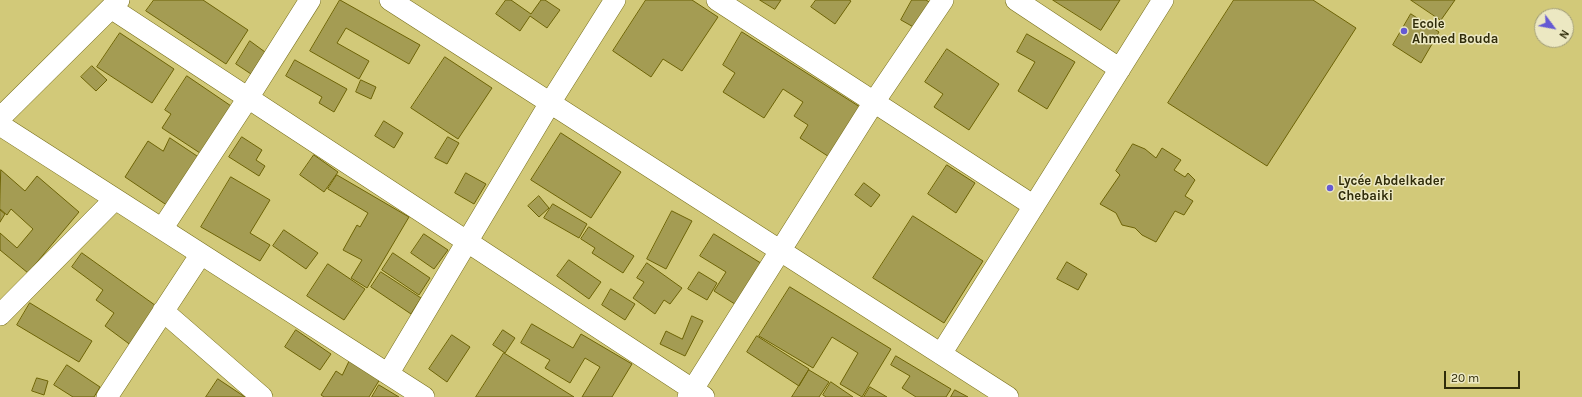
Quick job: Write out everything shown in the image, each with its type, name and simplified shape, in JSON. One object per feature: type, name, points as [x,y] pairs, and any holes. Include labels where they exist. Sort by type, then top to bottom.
[{"type":"street","points":[[162,229],[310,0]]},
{"type":"street","points":[[390,0],[1004,396]]},
{"type":"street","points":[[388,374],[550,103],[615,0]]},
{"type":"street","points":[[717,0],[1034,206]]},
{"type":"street","points":[[0,118],[115,4],[248,98],[695,394],[780,251],[874,102],[943,0]]},
{"type":"street","points":[[1016,0],[1120,69]]},
{"type":"street","points":[[941,354],[1163,0]]},
{"type":"street","points":[[0,125],[424,397]]},
{"type":"street","points":[[0,315],[115,199]]},
{"type":"street","points":[[107,397],[201,254]]},
{"type":"street","points":[[163,311],[262,397]]},
{"type":"building","points":[[154,0],[203,0],[248,30],[226,64],[146,11]]},
{"type":"building","points":[[340,0],[420,45],[409,64],[346,28],[337,43],[369,61],[359,79],[310,51]]},
{"type":"building","points":[[506,0],[511,0],[531,14],[541,0],[545,0],[560,10],[547,28],[530,16],[520,31],[496,14]]},
{"type":"building","points":[[646,0],[692,0],[718,17],[682,71],[663,59],[651,77],[613,51]]},
{"type":"building","points":[[760,0],[781,0],[775,9]]},
{"type":"building","points":[[816,0],[851,1],[835,24],[811,7]]},
{"type":"building","points":[[912,0],[926,0],[939,8],[924,33],[901,20]]},
{"type":"building","points":[[1053,0],[1120,0],[1101,30]]},
{"type":"building","points":[[1234,0],[1313,0],[1356,28],[1267,166],[1168,103]]},
{"type":"building","points":[[1411,0],[1455,0],[1441,20]]},
{"type":"building","points":[[1411,14],[1439,32],[1421,63],[1393,45]]},
{"type":"building","points":[[742,32],[871,114],[840,164],[800,138],[808,125],[794,116],[803,102],[783,89],[764,118],[723,92],[735,73],[723,65]]},
{"type":"building","points":[[120,33],[174,69],[152,103],[97,67]]},
{"type":"building","points":[[1027,34],[1075,62],[1047,109],[1018,91],[1035,62],[1017,52]]},
{"type":"building","points":[[250,41],[265,52],[251,74],[236,64]]},
{"type":"building","points":[[947,49],[999,84],[969,130],[934,107],[943,94],[925,82]]},
{"type":"building","points":[[445,57],[492,88],[458,139],[411,108]]},
{"type":"building","points":[[295,60],[347,89],[334,112],[319,103],[322,97],[286,76]]},
{"type":"building","points":[[92,66],[107,80],[96,91],[81,77]]},
{"type":"building","points":[[187,76],[234,108],[203,155],[162,128],[171,114],[165,110]]},
{"type":"building","points":[[361,80],[376,87],[371,99],[356,92]]},
{"type":"building","points":[[384,121],[403,133],[394,148],[375,136]]},
{"type":"building","points":[[561,133],[621,172],[591,218],[531,180]]},
{"type":"building","points":[[242,137],[262,150],[256,160],[265,166],[259,176],[229,157]]},
{"type":"building","points":[[448,137],[459,143],[447,164],[435,158]]},
{"type":"building","points":[[170,138],[206,162],[174,210],[125,177],[148,141],[163,151]]},
{"type":"building","points":[[1133,144],[1145,149],[1156,158],[1162,148],[1181,160],[1174,170],[1185,177],[1188,173],[1195,180],[1185,196],[1193,201],[1184,215],[1175,211],[1156,242],[1142,235],[1135,228],[1122,225],[1116,213],[1100,204],[1120,175],[1116,171]]},
{"type":"building","points":[[314,155],[338,172],[324,192],[300,175]]},
{"type":"building","points":[[947,165],[975,183],[956,213],[928,194]]},
{"type":"building","points":[[1,170],[25,191],[37,176],[79,212],[28,273],[0,250],[0,233],[17,248],[33,229],[11,209],[7,215],[0,209]]},
{"type":"building","points":[[466,173],[486,184],[474,204],[455,193]]},
{"type":"building","points":[[337,175],[409,217],[367,288],[351,278],[362,260],[343,250],[357,225],[360,227],[368,213],[328,189]]},
{"type":"building","points":[[231,177],[270,200],[250,233],[270,245],[260,261],[201,227]]},
{"type":"building","points":[[864,183],[880,195],[871,207],[855,195]]},
{"type":"building","points":[[539,196],[549,208],[539,217],[528,206]]},
{"type":"building","points":[[553,204],[587,224],[579,238],[544,218]]},
{"type":"building","points":[[0,210],[5,214],[0,222]]},
{"type":"building","points":[[672,211],[692,221],[666,269],[647,259]]},
{"type":"building","points":[[913,216],[983,261],[944,323],[873,278]]},
{"type":"building","points":[[589,227],[634,256],[623,273],[592,253],[595,248],[581,239]]},
{"type":"building","points":[[284,230],[318,253],[306,269],[273,246]]},
{"type":"building","points":[[424,234],[448,250],[434,269],[411,253]]},
{"type":"building","points":[[714,234],[772,270],[746,311],[714,291],[726,272],[700,256]]},
{"type":"building","points":[[82,253],[159,308],[132,346],[105,326],[114,313],[96,300],[103,290],[72,267]]},
{"type":"building","points":[[393,253],[430,278],[419,295],[382,270]]},
{"type":"building","points":[[569,260],[601,282],[589,299],[557,276]]},
{"type":"building","points":[[1067,262],[1087,274],[1078,290],[1057,279]]},
{"type":"building","points":[[647,263],[682,288],[670,304],[664,300],[655,314],[633,298],[644,282],[637,278]]},
{"type":"building","points":[[328,264],[365,289],[344,320],[307,296]]},
{"type":"building","points":[[381,272],[421,298],[411,314],[371,287]]},
{"type":"building","points":[[699,272],[717,283],[707,300],[688,289]]},
{"type":"building","points":[[790,287],[891,349],[862,397],[840,384],[858,353],[832,337],[813,368],[759,336]]},
{"type":"building","points":[[611,289],[635,304],[625,320],[602,305]]},
{"type":"building","points":[[30,303],[92,341],[79,362],[17,325]]},
{"type":"building","points":[[692,316],[703,321],[685,356],[660,344],[666,331],[682,339]]},
{"type":"building","points":[[532,324],[573,348],[581,334],[632,364],[612,397],[582,397],[600,367],[585,358],[570,383],[545,368],[550,360],[521,343]]},
{"type":"building","points":[[296,330],[331,354],[320,370],[285,347]]},
{"type":"building","points":[[503,330],[515,338],[505,353],[493,345]]},
{"type":"building","points":[[452,335],[470,347],[447,382],[429,369]]},
{"type":"building","points":[[757,336],[809,369],[799,386],[747,352]]},
{"type":"building","points":[[504,353],[574,397],[476,397]]},
{"type":"building","points":[[896,356],[951,389],[946,397],[916,397],[902,388],[910,376],[891,365]]},
{"type":"building","points":[[350,360],[380,379],[369,397],[324,397],[321,395],[336,371],[342,375]]},
{"type":"building","points":[[67,365],[100,387],[94,397],[73,397],[54,385]]},
{"type":"building","points":[[809,370],[829,382],[819,397],[792,397]]},
{"type":"building","points":[[37,378],[48,381],[44,395],[32,391]]},
{"type":"building","points":[[218,379],[245,397],[206,397]]},
{"type":"building","points":[[831,382],[853,397],[826,397],[823,395]]},
{"type":"building","points":[[379,385],[399,397],[372,397]]},
{"type":"building","points":[[870,387],[887,397],[864,397]]},
{"type":"building","points":[[955,390],[968,397],[951,397]]},
{"type":"place","name":"Ecole Ahmed Bouda","points":[[1404,31]]},
{"type":"place","name":"Lycée Abdelkader Chebaiki","points":[[1330,188]]}]
